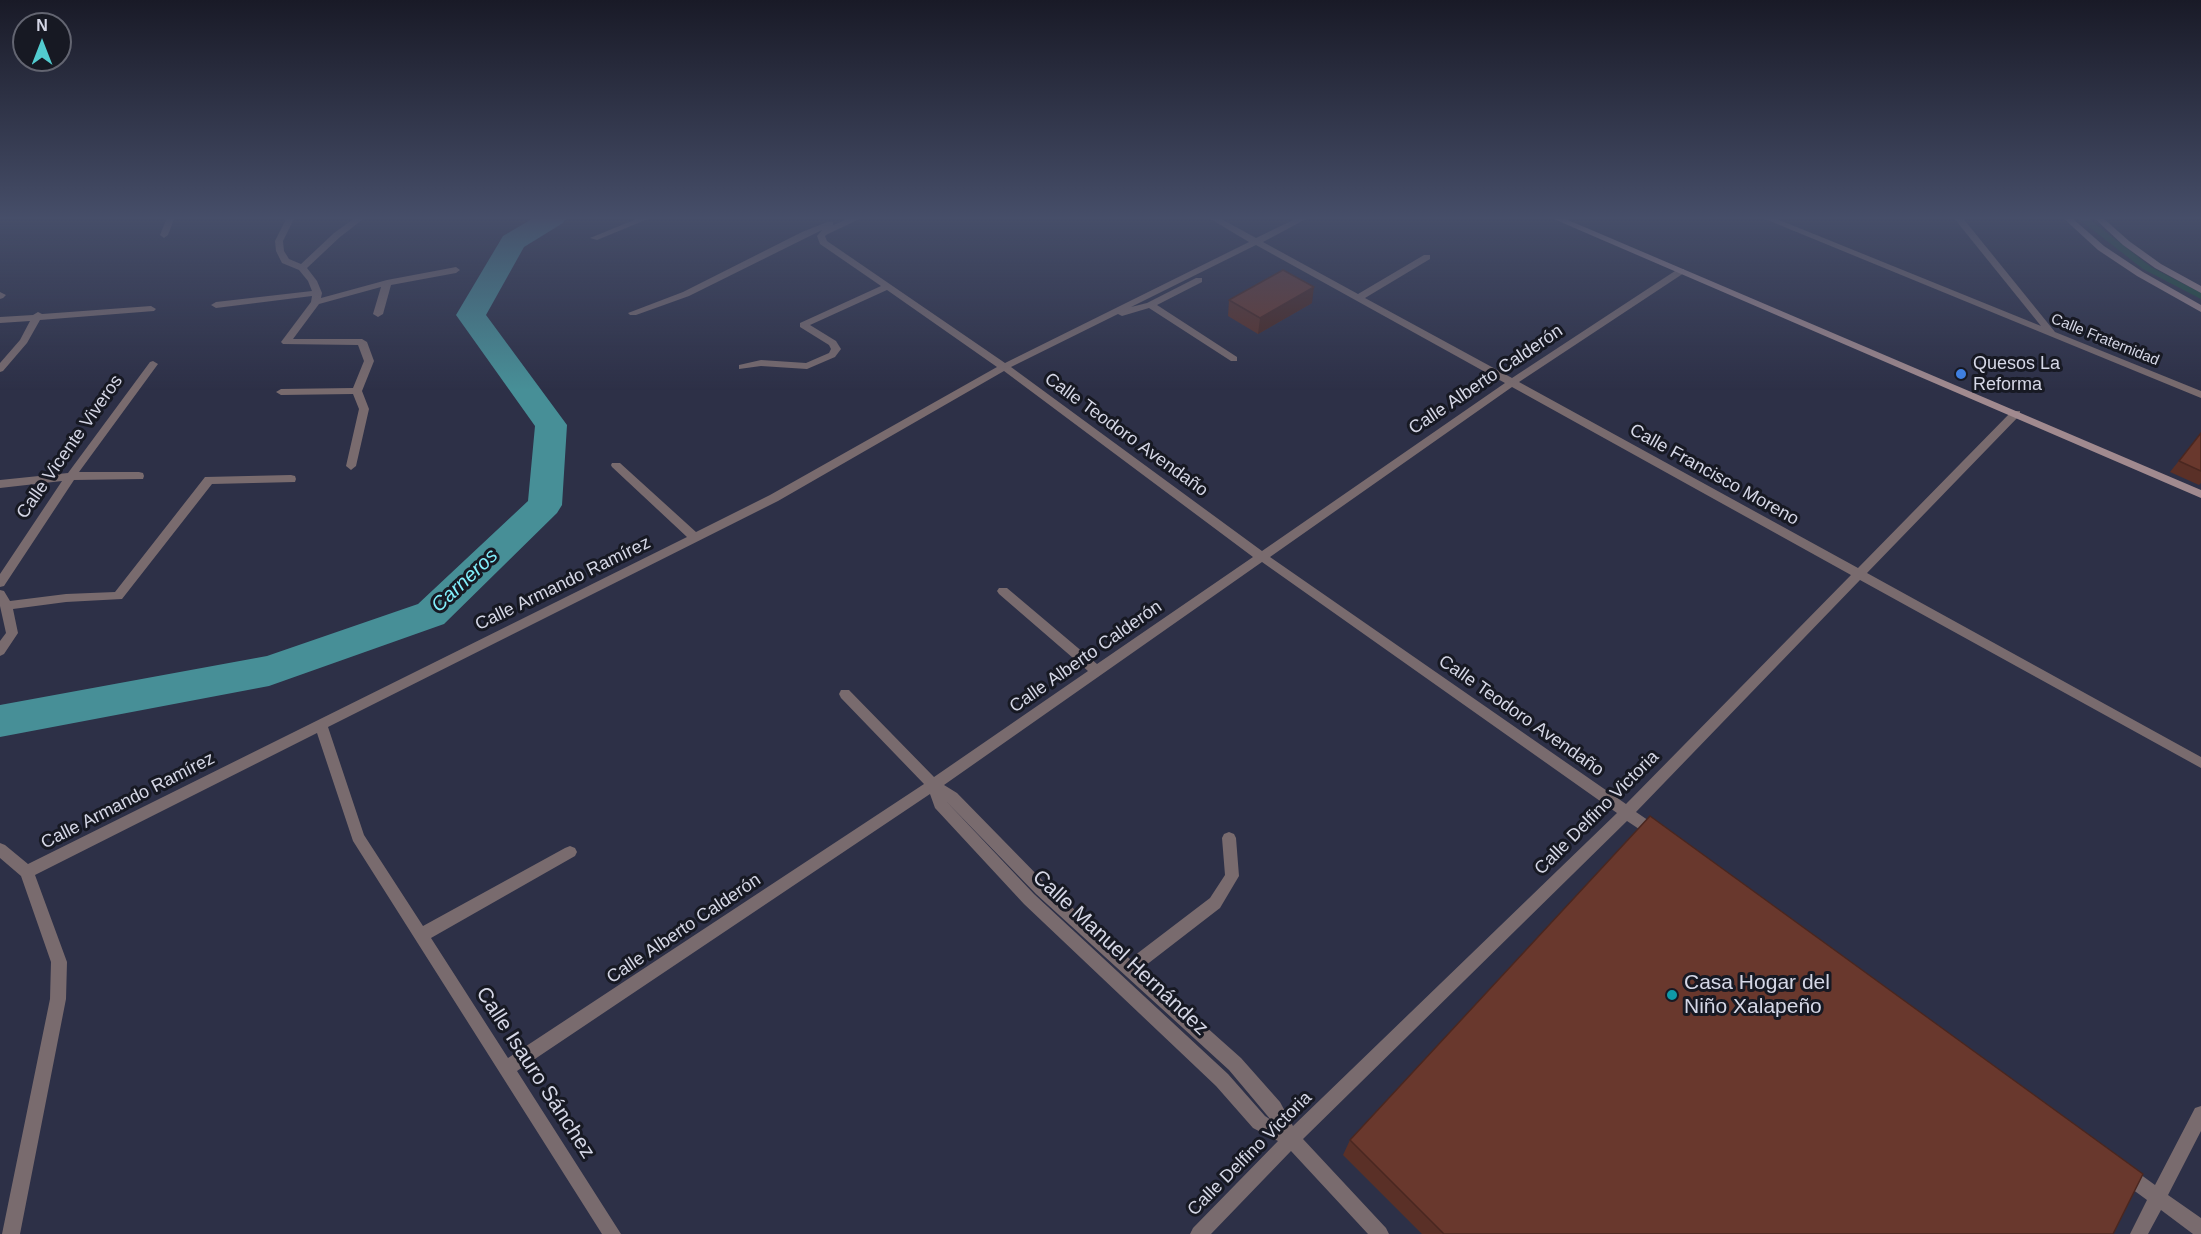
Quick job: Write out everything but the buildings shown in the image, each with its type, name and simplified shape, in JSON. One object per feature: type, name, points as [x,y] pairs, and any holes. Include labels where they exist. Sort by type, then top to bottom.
[{"type":"main road","points":[[1692,275],[2201,494]]},
{"type":"main road","points":[[2141,275],[2201,309]]},
{"type":"main road","points":[[2173,275],[2201,290]]},
{"type":"street","points":[[307,275],[312,281],[316,297],[286,342],[362,342],[369,361],[357,391],[364,409],[351,466]]},
{"type":"street","points":[[216,305],[316,297],[432,275]]},
{"type":"street","points":[[633,313],[686,294],[725,275]]},
{"type":"street","name":"Calle Teodoro Avendaño","points":[[870,275],[1004,367],[1262,557],[1666,840]]},
{"type":"street","name":"Calle Armando Ramírez","points":[[27,872],[774,498],[1004,367],[1191,275]]},
{"type":"street","name":"Calle Armando Ramírez","points":[[1108,315],[1134,312],[1208,275]]},
{"type":"street","name":"Calle Francisco Moreno","points":[[1315,275],[2201,763]]},
{"type":"street","points":[[1358,298],[1397,275]]},
{"type":"street","name":"Calle Alberto Calderón","points":[[508,1067],[933,784],[1513,382],[1674,275]]},
{"type":"street","name":"Calle Fraternidad","points":[[1905,275],[2201,395]]},
{"type":"street","points":[[2004,275],[2053,335]]},
{"type":"street","points":[[378,314],[387,283]]},
{"type":"street","points":[[742,367],[761,363],[807,366],[831,355],[836,349],[833,343],[803,325],[888,287]]},
{"type":"street","points":[[1150,305],[1234,359]]},
{"type":"street","points":[[0,320],[38,315],[151,309]]},
{"type":"street","points":[[0,369],[24,341],[38,315]]},
{"type":"street","name":"Calle Vicente Viveros","points":[[0,583],[71,476],[153,364]]},
{"type":"street","points":[[281,392],[357,391]]},
{"type":"street","name":"Calle Delfino Victoria","points":[[1198,1234],[1292,1139],[1627,812],[2016,413]]},
{"type":"street","points":[[616,465],[696,538]]},
{"type":"street","points":[[0,484],[71,476],[140,476]]},
{"type":"street","points":[[0,651],[12,633],[3,600],[118,596],[209,480],[291,479]]},
{"type":"street","points":[[1004,591],[1097,671]]},
{"type":"street","name":"Calle Manuel Hernández","points":[[845,694],[933,784],[952,797],[1041,889],[1235,1064],[1274,1108],[1292,1139],[1380,1234]]},
{"type":"street","name":"Calle Isauro Sánchez","points":[[320,724],[358,837],[420,936],[508,1067],[612,1234]]},
{"type":"street","name":"Calle Manuel Hernández","points":[[933,784],[940,804],[1029,899],[1222,1080],[1259,1122],[1292,1139]]},
{"type":"street","points":[[1129,969],[1215,903],[1232,876],[1229,838]]},
{"type":"street","points":[[0,849],[27,872],[59,962],[58,999],[11,1234]]},
{"type":"street","points":[[420,936],[570,852]]},
{"type":"street","points":[[2139,1234],[2201,1114]]},
{"type":"street","points":[[2120,1170],[2201,1229]]},
{"type":"green space","points":[[2154,275],[2166,275],[2201,293],[2201,299]]},
{"type":"waterway","name":"Carneros","points":[[0,721],[269,671],[431,614],[545,505],[551,425],[471,315],[494,275]]},
{"type":"place","name":"Quesos La Reforma","points":[[1961,374]]},
{"type":"place","name":"Casa Hogar del Niño Xalapeño","points":[[1672,995]]}]
